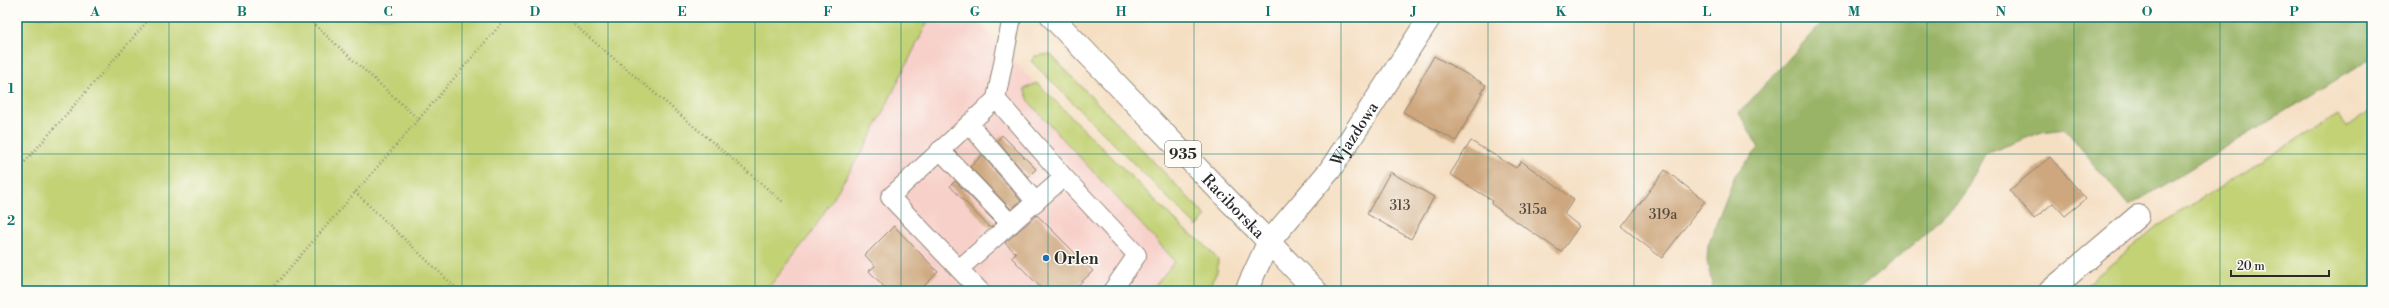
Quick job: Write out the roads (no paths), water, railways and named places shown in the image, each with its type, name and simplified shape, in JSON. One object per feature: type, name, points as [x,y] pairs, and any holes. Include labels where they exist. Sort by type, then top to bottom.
[{"type":"street","name":"Raciborska","points":[[1052,17],[1268,243],[1316,291]]},
{"type":"street","name":"Wjazdowa","points":[[1246,291],[1268,243],[1330,170],[1430,17]]},
{"type":"street","points":[[2050,291],[2138,216]]},
{"type":"lane","points":[[980,291],[890,197],[996,99],[1012,17]]},
{"type":"lane","points":[[996,99],[1064,177],[1138,255],[1112,291]]},
{"type":"lane","points":[[969,124],[1036,202]]},
{"type":"lane","points":[[940,150],[1010,224]]},
{"type":"lane","points":[[959,269],[1064,177]]},
{"type":"place","name":"Orlen","points":[[1046,258]]}]
